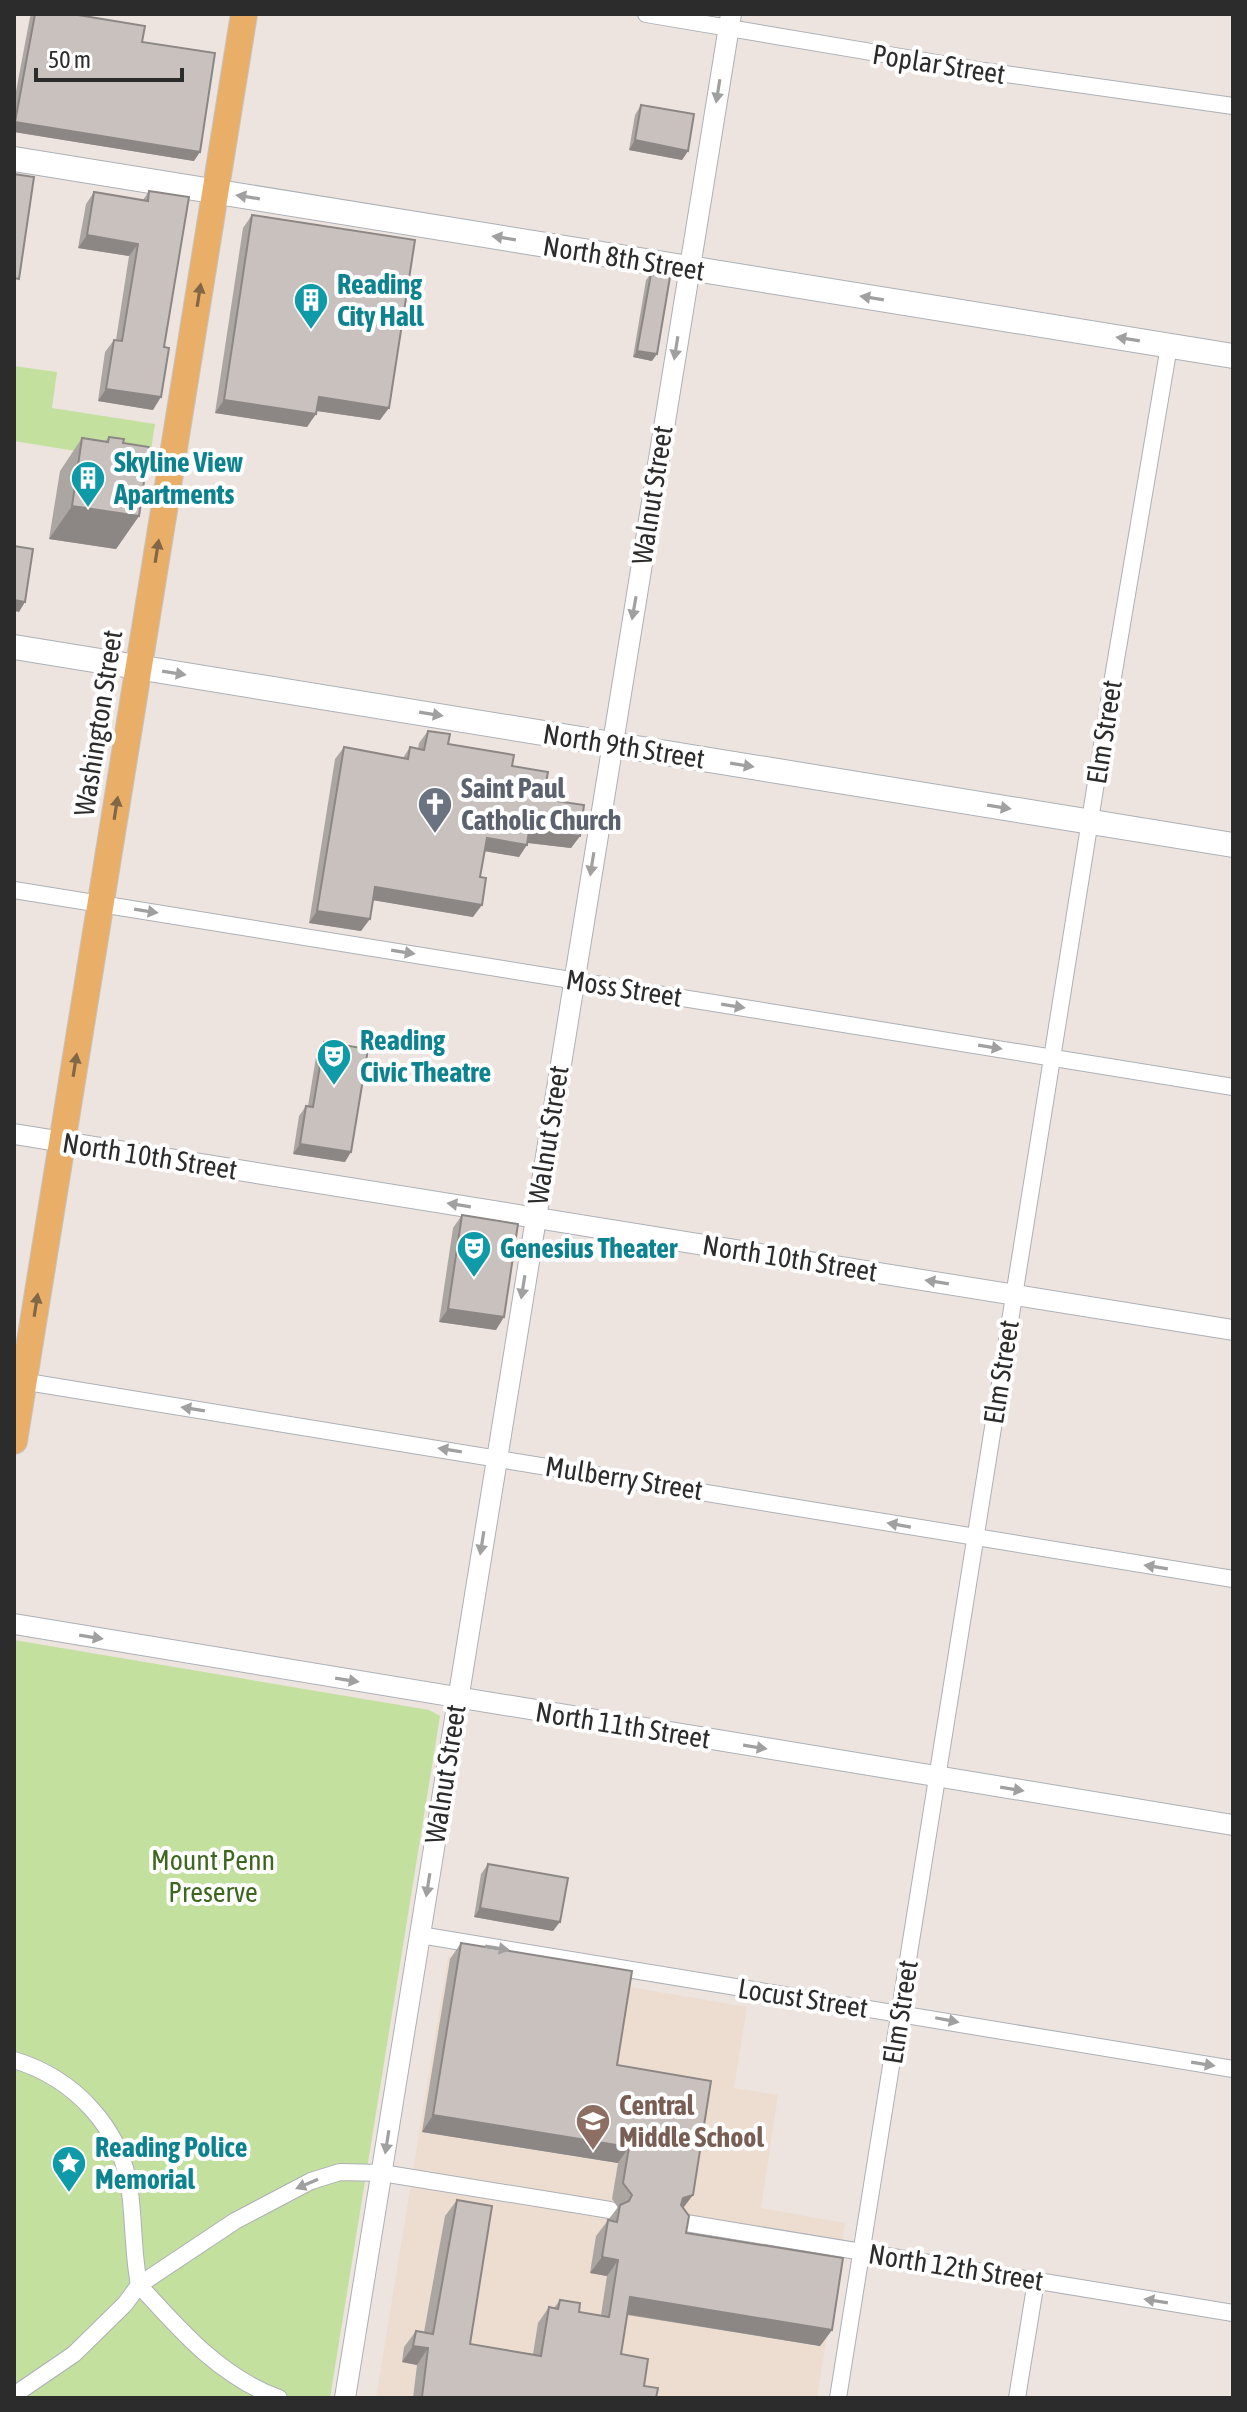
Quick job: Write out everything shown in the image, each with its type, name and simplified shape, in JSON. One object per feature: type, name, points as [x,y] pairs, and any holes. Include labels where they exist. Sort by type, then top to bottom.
[{"type":"main road","name":"Washington Street","points":[[14,1441],[18,1381],[62,1142],[244,14]]},
{"type":"main road","name":"North 8th Street","points":[[14,159],[1233,356]]},
{"type":"main road","name":"North 9th Street","points":[[14,647],[1233,845]]},
{"type":"street","name":"Poplar Street","points":[[646,14],[729,22],[984,71],[1233,106]]},
{"type":"street","name":"Walnut Street","points":[[345,2398],[729,22]]},
{"type":"street","name":"Elm Street","points":[[838,2398],[1089,821],[1169,346]]},
{"type":"street","name":"Moss Street","points":[[14,890],[1233,1087]]},
{"type":"street","name":"North 10th Street","points":[[14,1134],[1233,1330]]},
{"type":"street","name":"Mulberry Street","points":[[18,1381],[1233,1579]]},
{"type":"street","name":"North 11th Street","points":[[14,1624],[1233,1825]]},
{"type":"street","name":"Locust Street","points":[[420,1935],[1233,2069]]},
{"type":"street","points":[[14,2060],[62,2081],[94,2110],[111,2134],[130,2190],[139,2285],[216,2365],[234,2378],[279,2398]]},
{"type":"street","points":[[14,2395],[74,2354],[125,2304],[139,2285],[235,2221],[311,2181],[340,2172],[382,2173],[610,2210]]},
{"type":"street","name":"North 12th Street","points":[[680,2222],[1233,2313]]},
{"type":"street","points":[[1017,2398],[1036,2281]]},
{"type":"shaded area","name":"Central Middle School","points":[[448,1956],[747,2007],[734,2088],[778,2095],[761,2208],[845,2223],[817,2398],[376,2398]]},
{"type":"green space","points":[[14,366],[57,372],[52,408],[155,424],[149,463],[14,441]]},
{"type":"green space","name":"Mount Penn Preserve","points":[[14,1640],[429,1710],[440,1716],[330,2398],[14,2398]]},
{"type":"building","points":[[35,14],[72,14],[145,26],[142,42],[215,53],[200,152],[15,122]]},
{"type":"building","points":[[641,105],[694,114],[688,151],[635,140]]},
{"type":"building","points":[[14,174],[34,177],[19,279],[14,278]]},
{"type":"building","points":[[149,191],[189,197],[164,347],[169,348],[161,397],[106,389],[114,340],[122,341],[138,244],[87,235],[94,192],[148,201]]},
{"type":"building","name":"Reading City Hall","points":[[252,215],[415,240],[389,408],[319,397],[316,414],[224,400]]},
{"type":"building","points":[[651,274],[670,277],[657,354],[637,351]]},
{"type":"building","points":[[109,437],[124,439],[123,443],[149,447],[139,516],[72,506],[82,438],[108,442]]},
{"type":"building","points":[[14,546],[33,549],[25,602],[14,600]]},
{"type":"building","points":[[428,731],[450,734],[448,744],[514,755],[512,766],[548,772],[543,799],[584,805],[580,836],[529,830],[527,845],[487,838],[480,877],[486,878],[482,905],[375,887],[370,919],[317,911],[344,747],[408,759],[410,747],[424,750]]},
{"type":"building","name":"Reading Civic Theatre","points":[[324,1042],[368,1049],[351,1152],[300,1144],[306,1106],[313,1107]]},
{"type":"building","name":"Genesius Theater","points":[[462,1215],[518,1224],[504,1317],[448,1309]]},
{"type":"building","points":[[488,1864],[568,1878],[560,1922],[480,1908]]},
{"type":"building","points":[[461,1943],[632,1971],[617,2065],[711,2081],[693,2195],[683,2198],[681,2205],[689,2216],[686,2233],[843,2258],[832,2330],[630,2297],[621,2354],[648,2359],[644,2386],[658,2388],[656,2398],[422,2397],[428,2348],[413,2346],[416,2331],[433,2334],[457,2200],[492,2206],[470,2344],[541,2356],[549,2307],[558,2309],[560,2300],[580,2303],[579,2312],[609,2317],[618,2260],[602,2257],[608,2220],[617,2222],[620,2205],[629,2201],[632,2195],[623,2183],[629,2147],[433,2115]]},
{"type":"place","name":"Reading City Hall","points":[[311,331]]},
{"type":"place","name":"Skyline View Apartments","points":[[88,509]]},
{"type":"place","name":"Saint Paul Catholic Church","points":[[435,835]]},
{"type":"place","name":"Reading Civic Theatre","points":[[334,1087]]},
{"type":"place","name":"Genesius Theater","points":[[474,1279]]},
{"type":"place","name":"Central Middle School","points":[[593,2152]]},
{"type":"place","name":"Reading Police Memorial","points":[[69,2194]]}]
